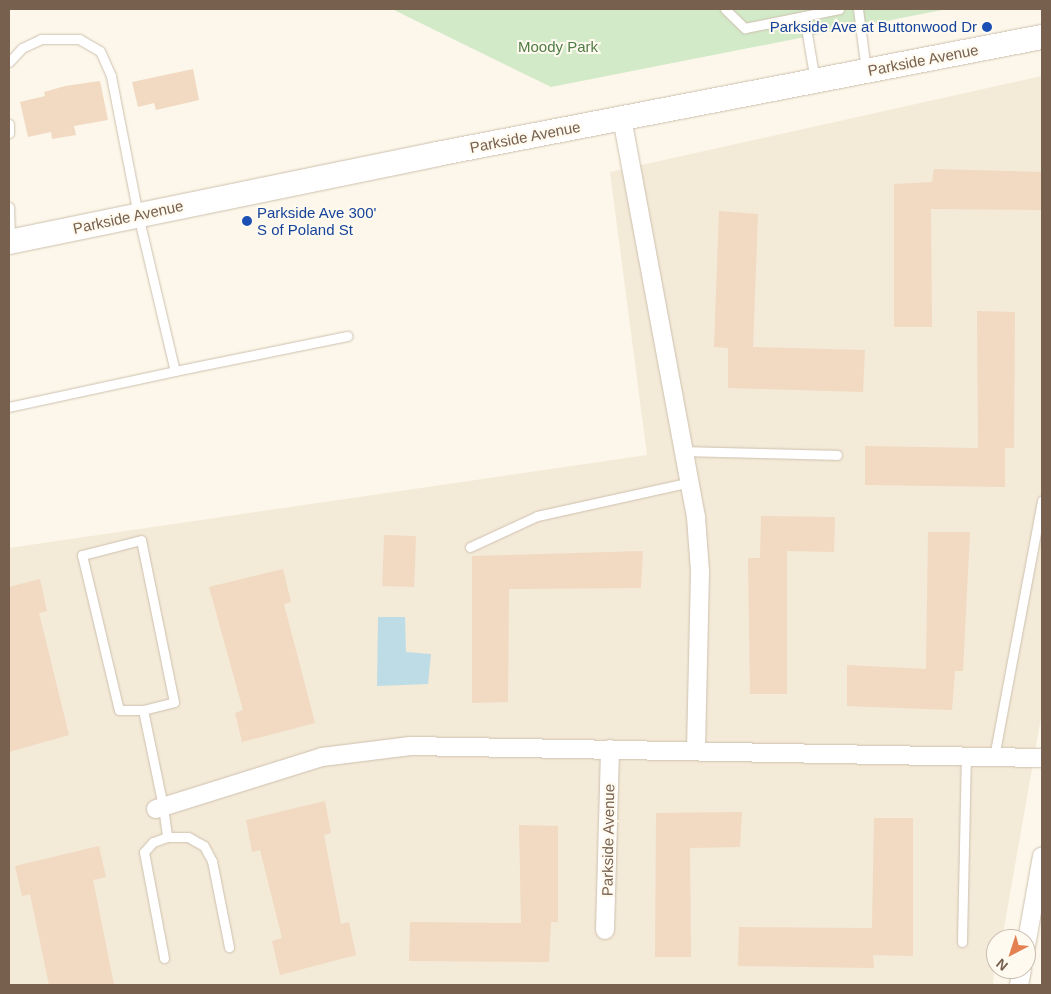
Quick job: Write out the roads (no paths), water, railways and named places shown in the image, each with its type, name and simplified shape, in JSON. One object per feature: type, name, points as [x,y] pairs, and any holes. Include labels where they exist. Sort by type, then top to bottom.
[{"type":"main road","name":"Parkside Avenue","points":[[9,242],[622,118],[1042,38]]},
{"type":"street","points":[[622,118],[690,482],[700,572],[696,751]]},
{"type":"street","points":[[159,808],[314,760],[366,749],[410,746],[1042,758]]},
{"type":"street","name":"Parkside Avenue","points":[[605,930],[610,749]]},
{"type":"street","points":[[1029,929],[1042,856]]},
{"type":"lane","points":[[726,9],[745,28],[839,9]]},
{"type":"lane","points":[[858,9],[866,71]]},
{"type":"lane","points":[[804,16],[816,81]]},
{"type":"lane","points":[[9,62],[22,48],[41,39],[79,39],[100,51],[111,76],[138,215],[175,371]]},
{"type":"lane","points":[[9,124],[9,133]]},
{"type":"lane","points":[[9,207],[9,242]]},
{"type":"lane","points":[[9,407],[347,336]]},
{"type":"lane","points":[[684,451],[837,455]]},
{"type":"lane","points":[[470,547],[537,516],[690,482]]},
{"type":"lane","points":[[994,757],[1042,500]]},
{"type":"lane","points":[[141,540],[174,702],[143,710],[119,710],[82,555],[141,540]]},
{"type":"lane","points":[[143,710],[159,808],[167,837]]},
{"type":"lane","points":[[962,942],[966,756]]},
{"type":"lane","points":[[164,958],[144,852],[153,842],[167,837],[188,837],[204,846],[212,861],[229,947]]},
{"type":"water","points":[[378,617],[405,617],[406,652],[431,654],[428,684],[377,686]]},
{"type":"place","name":"Parkside Ave at Buttonwood Dr","points":[[987,27]]},
{"type":"place","name":"Parkside Ave 300' S of Poland St","points":[[247,221]]},
{"type":"park label","name":"Moody Park","points":[[558,47]]}]
